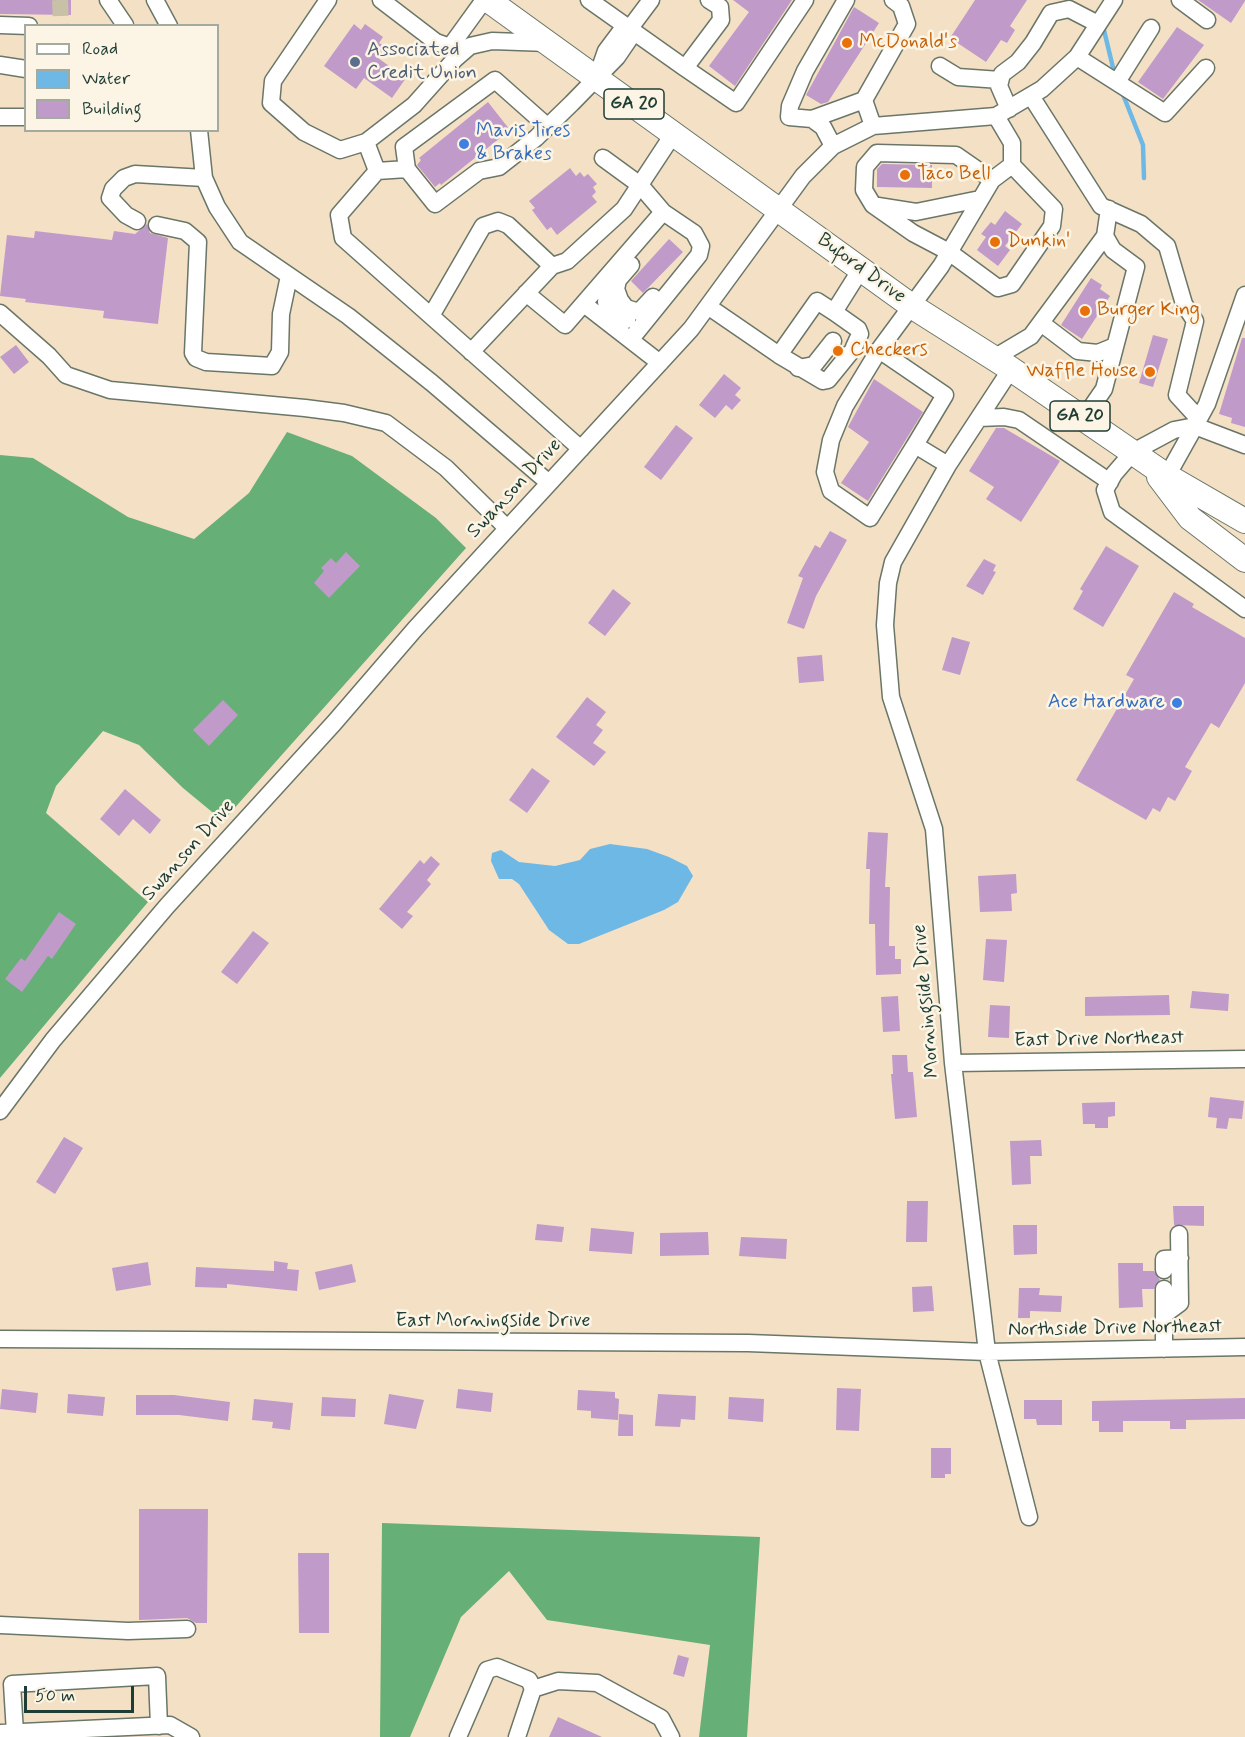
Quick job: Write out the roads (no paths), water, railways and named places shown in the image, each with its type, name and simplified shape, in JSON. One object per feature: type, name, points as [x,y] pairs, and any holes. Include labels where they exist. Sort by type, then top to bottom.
[{"type":"highway","name":"Buford Drive","points":[[486,0],[597,77],[913,307],[1149,463],[1245,521]]},
{"type":"highway","points":[[1149,463],[1190,518],[1245,560]]},
{"type":"street","points":[[108,0],[124,24]]},
{"type":"street","points":[[154,0],[168,24]]},
{"type":"street","points":[[328,0],[273,81],[271,103],[304,132],[340,150],[366,142],[414,105],[453,53],[486,0]]},
{"type":"street","points":[[381,0],[453,53]]},
{"type":"street","points":[[589,0],[736,103],[805,0]]},
{"type":"street","points":[[548,127],[495,80],[404,147],[406,169],[435,204],[479,171],[499,167],[548,127],[597,77],[630,38],[630,28],[651,0]]},
{"type":"street","points":[[685,68],[721,20],[720,7],[709,0]]},
{"type":"street","points":[[846,0],[805,71],[789,106],[789,117],[812,119],[864,99],[908,24],[901,6],[893,0]]},
{"type":"street","points":[[1048,0],[1064,10]]},
{"type":"street","name":"Swanson Drive","points":[[0,1111],[53,1040],[109,972],[507,528],[709,307],[803,176],[833,146],[873,126],[1003,113],[1031,96],[1077,57],[1114,0]]},
{"type":"street","points":[[1180,0],[1208,20]]},
{"type":"street","points":[[992,180],[956,155],[877,153],[865,167],[864,190],[873,206],[913,233],[949,252],[998,288],[1012,284],[1052,226],[1053,209],[1012,165],[1012,143],[1003,113],[1000,80],[1002,74],[1018,62],[1033,43],[1051,13],[1069,9],[1098,24]]},
{"type":"street","points":[[0,25],[24,26]]},
{"type":"street","points":[[1117,82],[1151,28]]},
{"type":"street","points":[[453,53],[492,41],[549,43]]},
{"type":"street","points":[[1077,57],[1165,113],[1206,68]]},
{"type":"street","points":[[0,65],[24,69]]},
{"type":"street","points":[[940,66],[958,77],[1000,80]]},
{"type":"street","points":[[1031,96],[1101,206],[1141,224],[1167,246],[1184,304],[1195,321],[1177,395],[1197,422],[1245,445]]},
{"type":"street","points":[[864,99],[873,126]]},
{"type":"street","points":[[0,117],[24,117]]},
{"type":"street","points":[[812,119],[823,127],[833,146]]},
{"type":"street","points":[[199,132],[204,178],[217,207],[240,242],[348,316],[432,383],[549,483]]},
{"type":"street","points":[[471,352],[552,266],[567,261],[624,208],[674,133]]},
{"type":"street","points":[[366,142],[377,171]]},
{"type":"street","points":[[603,158],[640,185],[663,212],[694,233],[701,246],[699,255],[631,339]]},
{"type":"street","points":[[879,350],[945,395],[870,518],[831,491],[825,472],[831,440],[845,406],[879,350],[913,307],[992,180],[1012,165]]},
{"type":"street","points":[[406,169],[377,171],[339,214],[343,238],[581,448]]},
{"type":"street","points":[[137,221],[126,215],[110,198],[112,189],[124,178],[135,174],[204,178]]},
{"type":"street","points":[[873,206],[916,212],[980,199]]},
{"type":"street","points":[[915,445],[948,465],[979,418],[1002,364],[1031,336],[1105,236],[1109,209]]},
{"type":"street","points":[[526,293],[565,325],[663,212]]},
{"type":"street","points":[[431,316],[483,226],[498,221],[508,225],[552,266]]},
{"type":"street","points":[[651,224],[652,240],[618,280],[616,289],[626,308],[639,312],[687,258],[699,255]]},
{"type":"street","points":[[158,225],[185,231],[198,242],[193,353],[196,358],[206,362],[272,366],[280,352],[281,314],[289,276]]},
{"type":"street","points":[[1084,418],[1104,389],[1136,267],[1113,250],[1105,236]]},
{"type":"street","points":[[798,368],[814,365],[836,338],[839,315],[861,269]]},
{"type":"street","points":[[1245,295],[1197,422],[1149,463],[1110,482],[1106,490],[1112,512],[1245,609]]},
{"type":"street","points":[[709,307],[778,355],[819,380],[828,380],[852,350],[860,334],[839,315],[818,301],[778,355]]},
{"type":"street","points":[[584,304],[660,363]]},
{"type":"street","points":[[0,313],[66,375],[110,390],[305,408],[344,413],[386,423],[446,468],[507,528]]},
{"type":"street","points":[[1041,323],[1078,351],[1098,353],[1115,346]]},
{"type":"street","points":[[979,418],[1004,417],[1019,420],[1110,482]]},
{"type":"street","points":[[1149,463],[1174,429],[1197,422]]},
{"type":"street","name":"Morningside Drive","points":[[948,465],[894,562],[888,583],[885,626],[891,698],[934,829],[953,1063],[987,1352],[1029,1517]]},
{"type":"street","name":"East Drive Northeast","points":[[953,1063],[1245,1059]]},
{"type":"street","points":[[1165,1314],[1180,1303],[1179,1234]]},
{"type":"street","points":[[1164,1270],[1164,1259],[1180,1258]]},
{"type":"street","points":[[1164,1289],[1164,1349]]},
{"type":"street","name":"East Morningside Drive","points":[[0,1339],[748,1343],[987,1352]]},
{"type":"street","name":"Northside Drive Northeast","points":[[987,1352],[1245,1347]]},
{"type":"street","points":[[0,1624],[128,1631],[188,1629]]},
{"type":"street","points":[[458,1737],[487,1670],[497,1667],[529,1680],[533,1689],[516,1737]]},
{"type":"street","points":[[159,1726],[157,1676],[12,1684],[8,1733],[159,1726],[170,1725],[191,1737]]},
{"type":"street","points":[[533,1689],[558,1681],[597,1683],[661,1718],[671,1737]]},
{"type":"water","points":[[610,844],[647,849],[669,857],[687,866],[693,876],[678,902],[664,910],[579,944],[568,944],[549,930],[519,884],[512,879],[499,879],[491,861],[492,853],[501,850],[519,862],[555,866],[580,860],[590,849]]},
{"type":"waterway","points":[[1103,26],[1115,76]]},
{"type":"waterway","points":[[1122,92],[1143,145],[1144,178]]},
{"type":"tunnel","points":[[60,0],[61,24]]},
{"type":"place","name":"McDonald's","points":[[847,43]]},
{"type":"place","name":"Associated Credit Union","points":[[355,62]]},
{"type":"place","name":"Mavis Tires & Brakes","points":[[464,144]]},
{"type":"place","name":"Taco Bell","points":[[905,175]]},
{"type":"place","name":"Dunkin'","points":[[995,242]]},
{"type":"place","name":"Burger King","points":[[1085,311]]},
{"type":"place","name":"Checkers","points":[[838,351]]},
{"type":"place","name":"Waffle House","points":[[1150,372]]},
{"type":"place","name":"Ace Hardware","points":[[1177,703]]}]
